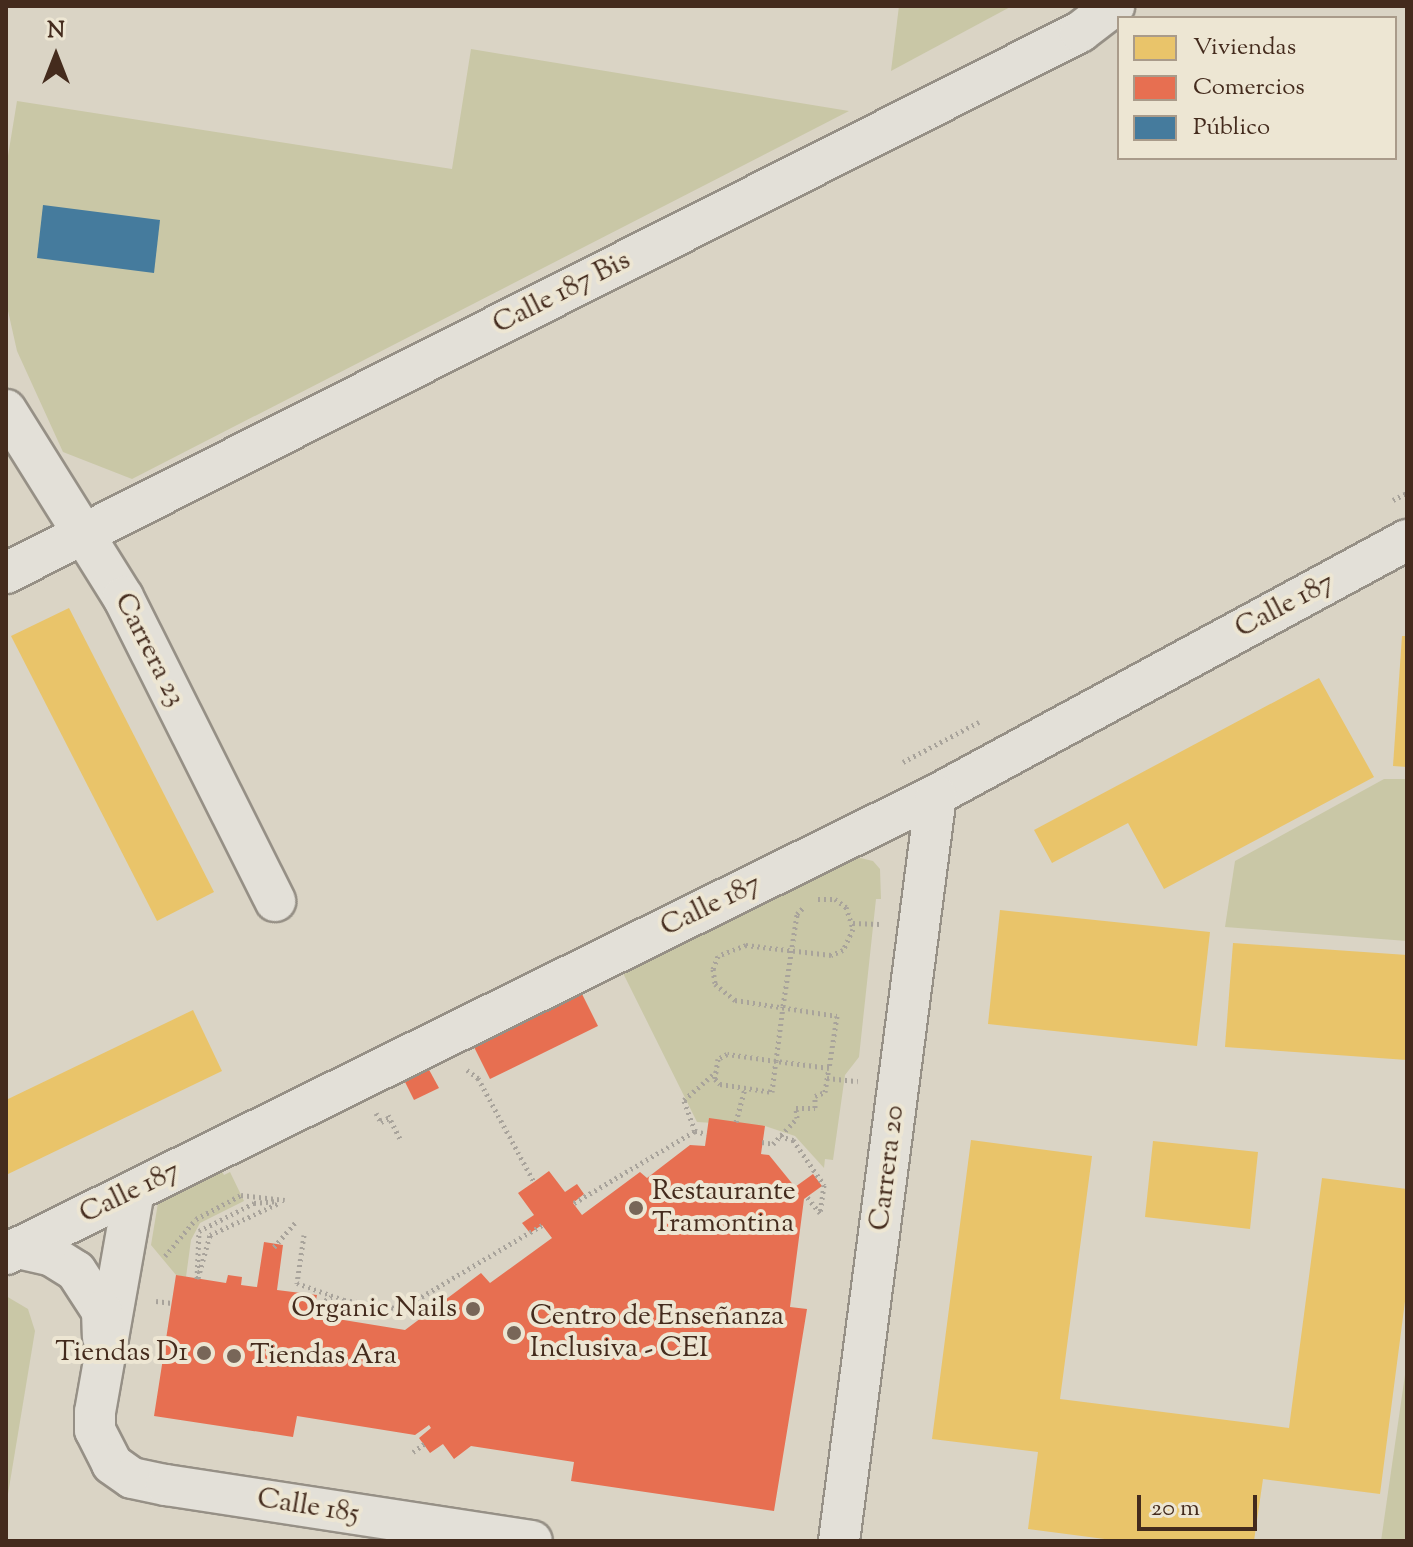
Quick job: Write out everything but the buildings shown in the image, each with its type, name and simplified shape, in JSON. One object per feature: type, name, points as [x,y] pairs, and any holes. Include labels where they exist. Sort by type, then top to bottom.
[{"type":"street","name":"Calle 187 Bis","points":[[6,573],[945,119],[1080,32],[1114,6]]},
{"type":"street","name":"Carrera 23","points":[[6,410],[123,597],[275,901]]},
{"type":"street","name":"Calle 187","points":[[12,1251],[936,795],[1407,540]]},
{"type":"street","name":"Carrera 20","points":[[839,1541],[936,795]]},
{"type":"street","points":[[105,1357],[134,1191]]},
{"type":"street","points":[[12,1251],[52,1256],[92,1289],[102,1311],[105,1357]]},
{"type":"street","name":"Calle 185","points":[[105,1357],[95,1430],[112,1464],[132,1478],[532,1541]]},
{"type":"path","points":[[762,1142],[773,1144],[797,1118],[796,1108],[815,1108],[815,1096],[825,1092],[829,1068],[837,1016],[783,1006],[725,995],[715,984],[713,969],[718,956],[730,947],[791,951],[831,955],[851,938],[853,923],[846,907],[835,899],[809,903],[797,914],[791,951],[783,1006],[776,1061],[772,1092],[720,1084],[717,1072],[718,1059],[727,1054],[776,1061],[829,1068]]},
{"type":"path","points":[[853,923],[869,923]]},
{"type":"path","points":[[464,1062],[470,1076],[478,1078],[534,1182]]},
{"type":"path","points":[[695,1131],[684,1100],[717,1072]]},
{"type":"path","points":[[827,1078],[863,1082]]},
{"type":"path","points":[[736,1122],[745,1088]]},
{"type":"path","points":[[574,1203],[695,1131],[707,1134]]},
{"type":"path","points":[[780,1136],[793,1140],[824,1185],[820,1213],[807,1197]]},
{"type":"path","points":[[162,1259],[196,1219],[241,1195],[285,1200]]},
{"type":"path","points":[[285,1200],[210,1235],[197,1279],[199,1231],[254,1203],[285,1200]]},
{"type":"path","points":[[274,1247],[297,1221]]},
{"type":"path","points":[[304,1235],[296,1278],[304,1291],[401,1309],[542,1225]]},
{"type":"path","points":[[315,1307],[332,1297]]},
{"type":"path","points":[[156,1301],[172,1303]]},
{"type":"path","points":[[413,1452],[424,1444]]},
{"type":"shaded area","points":[[899,6],[1012,6],[891,71]]},
{"type":"shaded area","points":[[471,49],[849,111],[132,479],[63,452],[17,351],[6,302],[6,168],[17,101],[452,169]]},
{"type":"shaded area","points":[[1384,779],[1407,779],[1407,941],[1225,927],[1235,861]]},
{"type":"shaded area","points":[[852,856],[873,861],[880,869],[881,899],[876,899],[859,1057],[845,1075],[833,1160],[825,1159],[824,1168],[795,1136],[765,1126],[697,1122],[620,967]]},
{"type":"shaded area","points":[[220,1168],[224,1175],[230,1172],[244,1201],[200,1223],[191,1240],[186,1277],[176,1275],[151,1245],[160,1191]]},
{"type":"shaded area","points":[[6,1296],[28,1309],[35,1331],[6,1506]]},
{"type":"shaded area","points":[[1407,1361],[1407,1541],[1381,1541]]},
{"type":"place","name":"Restaurante Tramontina","points":[[636,1208]]},
{"type":"place","name":"Organic Nails","points":[[473,1309]]},
{"type":"place","name":"Centro de Enseñanza Inclusiva - CEI","points":[[514,1333]]},
{"type":"place","name":"Tiendas D1","points":[[204,1353]]},
{"type":"place","name":"Tiendas Ara","points":[[234,1356]]}]
